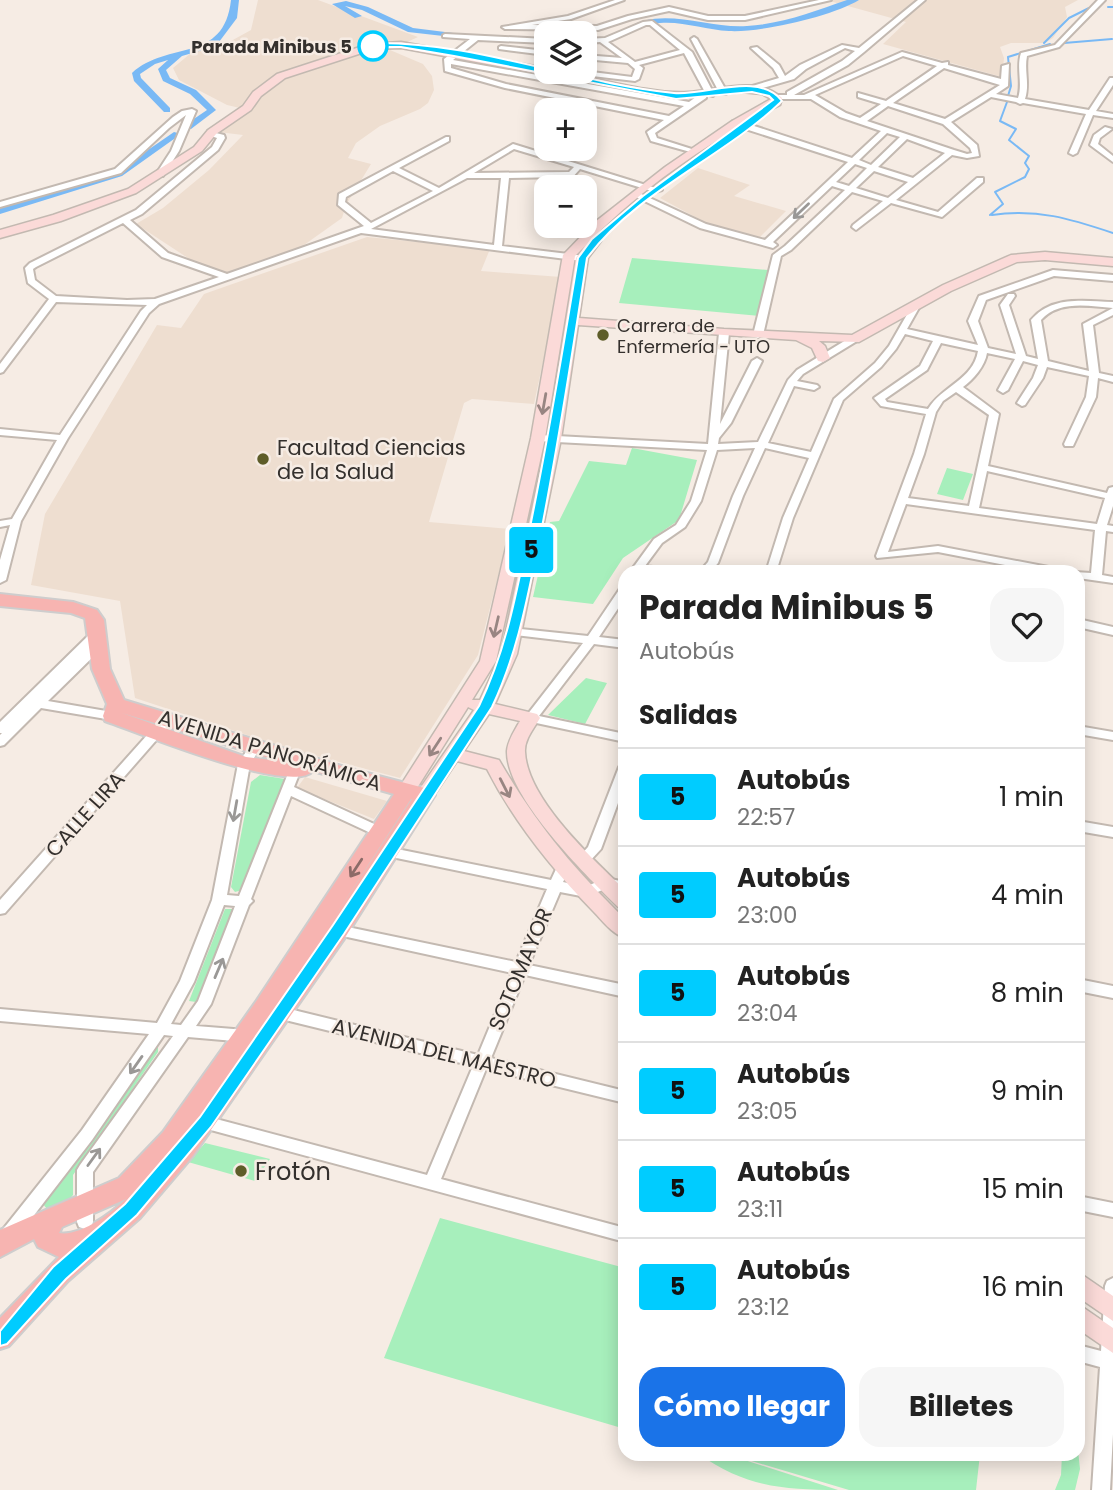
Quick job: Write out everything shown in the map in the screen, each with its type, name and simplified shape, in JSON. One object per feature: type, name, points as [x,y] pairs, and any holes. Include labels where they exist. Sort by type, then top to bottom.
[{"type":"main road","points":[[0,600],[85,611],[95,620],[101,669],[114,710]]},
{"type":"main road","name":"AVENIDA PANORÁMICA","points":[[114,710],[255,747],[296,765],[414,796]]},
{"type":"main road","name":"AVENIDA PANORÁMICA","points":[[164,724],[244,764],[277,770],[296,765]]},
{"type":"main road","points":[[0,1337],[60,1273],[131,1210],[272,1011],[414,796]]},
{"type":"main road","points":[[272,1011],[338,930],[384,842]]},
{"type":"main road","points":[[2,1242],[64,1224],[128,1186],[196,1120]]},
{"type":"main road","points":[[64,1224],[113,1225]]},
{"type":"main road","points":[[60,1273],[64,1224]]},
{"type":"street","points":[[621,0],[569,18],[505,27],[598,29],[630,17],[669,9],[708,18],[745,18],[828,0]]},
{"type":"street","points":[[414,796],[452,754],[485,707],[505,667],[515,631],[576,256],[647,192],[693,156],[776,103],[781,96],[822,78],[862,51],[922,0]]},
{"type":"street","points":[[1020,102],[1027,88],[1021,60],[1024,55],[1057,46],[1102,0]]},
{"type":"street","points":[[597,41],[652,23],[685,51],[707,95]]},
{"type":"street","points":[[445,36],[534,40]]},
{"type":"street","points":[[476,38],[451,57],[448,69],[505,86],[671,119]]},
{"type":"street","points":[[694,39],[723,92]]},
{"type":"street","points":[[597,75],[631,79],[639,72],[633,63],[603,41]]},
{"type":"street","points":[[0,234],[108,200],[160,174],[198,149],[211,133],[247,108],[257,94],[289,72],[313,68],[386,44],[691,105]]},
{"type":"street","points":[[468,44],[534,51]]},
{"type":"street","points":[[451,57],[604,80],[676,96],[752,89],[784,80],[844,46],[862,51]]},
{"type":"street","points":[[755,48],[776,68],[784,80]]},
{"type":"street","points":[[597,59],[633,63],[685,51]]},
{"type":"street","points":[[752,89],[781,96],[807,96],[900,54],[945,64],[1003,82]]},
{"type":"street","points":[[861,121],[945,64]]},
{"type":"street","points":[[946,122],[1004,86],[1006,66]]},
{"type":"street","points":[[516,67],[534,68]]},
{"type":"street","points":[[1073,153],[1091,112],[1112,82]]},
{"type":"street","points":[[693,156],[652,136],[652,132],[707,95]]},
{"type":"street","points":[[807,96],[861,121],[951,152],[973,156],[976,151],[946,122],[861,95]]},
{"type":"street","points":[[990,95],[1113,118],[1111,130],[1097,137],[1094,145],[1113,160]]},
{"type":"street","points":[[0,205],[118,171],[134,161],[178,116],[192,111],[183,126],[182,139],[174,158],[160,174]]},
{"type":"street","points":[[741,125],[914,181]]},
{"type":"street","points":[[767,243],[886,130]]},
{"type":"street","points":[[211,133],[220,135],[221,138],[215,148],[157,199],[125,220],[29,268],[31,281],[54,299],[156,302],[370,228],[439,191],[513,146],[579,166],[647,192],[703,226],[789,248]]},
{"type":"street","points":[[758,335],[777,256],[789,248],[905,137]]},
{"type":"street","points":[[370,228],[341,203],[342,196],[446,139]]},
{"type":"street","points":[[856,227],[951,152]]},
{"type":"street","points":[[464,176],[572,174],[579,166]]},
{"type":"street","points":[[395,169],[439,191]]},
{"type":"street","points":[[498,248],[505,175]]},
{"type":"street","points":[[830,183],[939,215],[980,180]]},
{"type":"street","points":[[125,220],[165,255],[228,277]]},
{"type":"street","points":[[359,231],[576,256]]},
{"type":"street","points":[[563,337],[572,321],[576,256]]},
{"type":"street","points":[[711,565],[738,496],[791,382],[800,372],[916,306],[1015,258],[1045,256],[1113,262]]},
{"type":"street","points":[[1018,565],[938,549],[881,556],[931,412],[939,399],[977,369],[983,347],[974,321],[982,298],[1053,273],[1113,278]]},
{"type":"street","points":[[1003,390],[1021,356],[1004,313],[1004,305],[1011,296]]},
{"type":"street","points":[[0,370],[54,299]]},
{"type":"street","points":[[0,580],[16,521],[63,438],[146,311],[156,302]]},
{"type":"street","points":[[1022,403],[1045,362],[1035,320],[1041,312],[1066,304],[1113,305]]},
{"type":"street","points":[[773,565],[788,518],[844,392],[878,365],[916,306]]},
{"type":"street","points":[[1069,444],[1091,397],[1094,374],[1088,324],[1113,311]]},
{"type":"street","points":[[572,321],[724,334],[854,339]]},
{"type":"street","points":[[902,331],[983,347],[1113,379]]},
{"type":"street","points":[[641,565],[658,541],[680,527],[691,514],[714,442],[724,334]]},
{"type":"street","points":[[800,337],[818,346],[823,358]]},
{"type":"street","points":[[931,412],[884,404],[879,398],[924,369],[939,338]]},
{"type":"street","points":[[714,442],[757,361]]},
{"type":"street","points":[[791,382],[814,387]]},
{"type":"street","points":[[956,387],[994,414],[974,511]]},
{"type":"street","points":[[0,432],[63,438]]},
{"type":"street","points":[[546,438],[763,445],[815,456]]},
{"type":"street","points":[[414,796],[488,662],[546,438]]},
{"type":"street","points":[[985,468],[1113,495],[1101,527],[1096,577]]},
{"type":"street","points":[[901,500],[1113,529]]},
{"type":"street","points":[[0,524],[16,521]]},
{"type":"street","points":[[1085,576],[1113,580]]},
{"type":"street","points":[[618,600],[592,639],[531,718],[516,750],[519,769],[545,814],[618,895]]},
{"type":"street","points":[[1085,625],[1113,631]]},
{"type":"street","points":[[515,631],[618,643]]},
{"type":"street","points":[[0,729],[32,703],[98,639]]},
{"type":"street","points":[[32,703],[114,710]]},
{"type":"street","points":[[0,742],[32,703]]},
{"type":"street","points":[[464,703],[618,737]]},
{"type":"street","name":"CALLE LIRA","points":[[0,909],[164,724]]},
{"type":"street","points":[[1085,731],[1113,736]]},
{"type":"street","points":[[64,1224],[88,1135],[162,1027],[200,955],[219,900],[244,764],[255,747]]},
{"type":"street","points":[[452,754],[493,764],[558,878]]},
{"type":"street","points":[[64,1224],[85,1170],[204,1004],[246,901],[296,765]]},
{"type":"street","points":[[584,859],[594,849],[618,786]]},
{"type":"street","points":[[287,789],[384,842],[558,878],[586,892],[618,924]]},
{"type":"street","points":[[1085,826],[1113,832]]},
{"type":"street","name":"SOTOMAYOR","points":[[431,1184],[558,878]]},
{"type":"street","points":[[586,892],[606,883],[618,886]]},
{"type":"street","points":[[219,900],[246,901]]},
{"type":"street","points":[[338,930],[618,989]]},
{"type":"street","points":[[1085,986],[1113,992]]},
{"type":"street","name":"AVENIDA DEL MAESTRO","points":[[272,1011],[618,1095]]},
{"type":"street","points":[[0,1016],[254,1036]]},
{"type":"street","points":[[196,1120],[618,1233]]},
{"type":"street","points":[[1085,1204],[1113,1210]]},
{"type":"street","points":[[1101,1490],[1108,1467],[1113,1286]]},
{"type":"street","points":[[1085,1289],[1112,1310]]},
{"type":"street","points":[[1085,1322],[1110,1348]]},
{"type":"street","points":[[1085,1352],[1110,1348]]},
{"type":"shaded area","points":[[258,0],[318,0],[418,37],[390,50],[423,64],[432,76],[434,90],[428,103],[420,109],[380,126],[356,143],[348,158],[371,164],[346,205],[342,218],[297,250],[222,274],[194,262],[136,224],[163,208],[209,170],[243,135],[218,132],[240,108],[227,105],[179,80],[173,68],[191,53],[231,41],[251,30]]},
{"type":"shaded area","points":[[826,0],[1078,0],[1065,7],[1067,17],[1053,38],[1045,43],[1011,43],[1000,47],[1004,58],[1002,77],[883,44],[906,22]]},
{"type":"shaded area","points":[[698,168],[750,185],[734,196],[786,211],[760,237],[708,224],[660,198]]},
{"type":"shaded area","name":"Facultad Ciencias de la Salud","points":[[367,237],[490,249],[481,271],[561,277],[534,404],[472,399],[464,403],[429,522],[510,529],[478,655],[400,778],[286,748],[135,698],[120,601],[31,585],[45,514],[157,325],[181,328],[204,294]]},
{"type":"shaded area","points":[[305,777],[387,801],[374,819],[297,788]]},
{"type":"green space","points":[[632,258],[768,270],[760,316],[619,303]]},
{"type":"green space","points":[[632,448],[697,460],[679,520],[623,558],[593,604],[533,597],[550,522],[559,521],[589,461],[626,465]]},
{"type":"green space","points":[[947,468],[973,474],[963,500],[937,494]]},
{"type":"green space","points":[[586,678],[607,683],[585,724],[548,715]]},
{"type":"green space","points":[[260,775],[285,779],[242,890],[235,892],[231,887],[251,782]]},
{"type":"green space","points":[[225,909],[234,909],[196,1002],[189,1001]]},
{"type":"green space","points":[[158,1047],[158,1052],[73,1175],[73,1195],[68,1201],[47,1209],[43,1204],[153,1050]]},
{"type":"green space","name":"Frotón","points":[[205,1143],[270,1159],[255,1181],[188,1162]]},
{"type":"green space","points":[[440,1218],[618,1266],[618,1427],[384,1358]]},
{"type":"green space","points":[[710,1461],[748,1461],[838,1490],[800,1489],[766,1484],[733,1474]]},
{"type":"green space","points":[[752,1461],[979,1461],[976,1490],[849,1490]]},
{"type":"green space","points":[[1062,1461],[1079,1461],[1075,1490],[1055,1490],[1061,1475]]},
{"type":"waterway","points":[[167,110],[137,79],[136,73],[152,62],[213,44],[233,18],[235,0]]},
{"type":"waterway","points":[[629,29],[660,20],[729,29],[759,28],[801,18],[855,0]]},
{"type":"waterway","points":[[358,16],[336,4],[355,5],[411,30],[461,36]]},
{"type":"waterway","points":[[1108,7],[1113,7]]},
{"type":"waterway","points":[[1044,43],[1069,18],[1089,8]]},
{"type":"waterway","points":[[1064,43],[1112,39]]},
{"type":"waterway","points":[[1008,96],[1011,86],[1008,57],[1050,44]]},
{"type":"waterway","points":[[178,56],[162,69],[166,79],[193,92],[212,110],[188,127]]},
{"type":"waterway","points":[[990,215],[1003,204],[995,192],[1025,177],[1029,169],[1025,163],[1029,156],[1009,140],[1016,129],[1000,121],[1007,102]]},
{"type":"waterway","points":[[0,211],[119,174],[177,134]]},
{"type":"waterway","points":[[992,215],[1039,214],[1068,219],[1113,233]]},
{"type":"bus line","name":"5","points":[[0,1337],[60,1273],[131,1210],[184,1150],[338,930],[485,707],[505,667],[515,631],[554,439],[582,258],[588,248],[646,198],[778,101],[772,94],[752,89],[736,89],[694,97],[676,96],[604,80],[502,65],[401,45],[373,46]]},
{"type":"place","name":"Parada Minibus 5","points":[[373,46]]},
{"type":"place","name":"Carrera de Enfermería - UTO","points":[[603,335]]},
{"type":"place","name":"Facultad Ciencias de la Salud","points":[[263,459]]},
{"type":"place","name":"Frotón","points":[[241,1171]]}]
